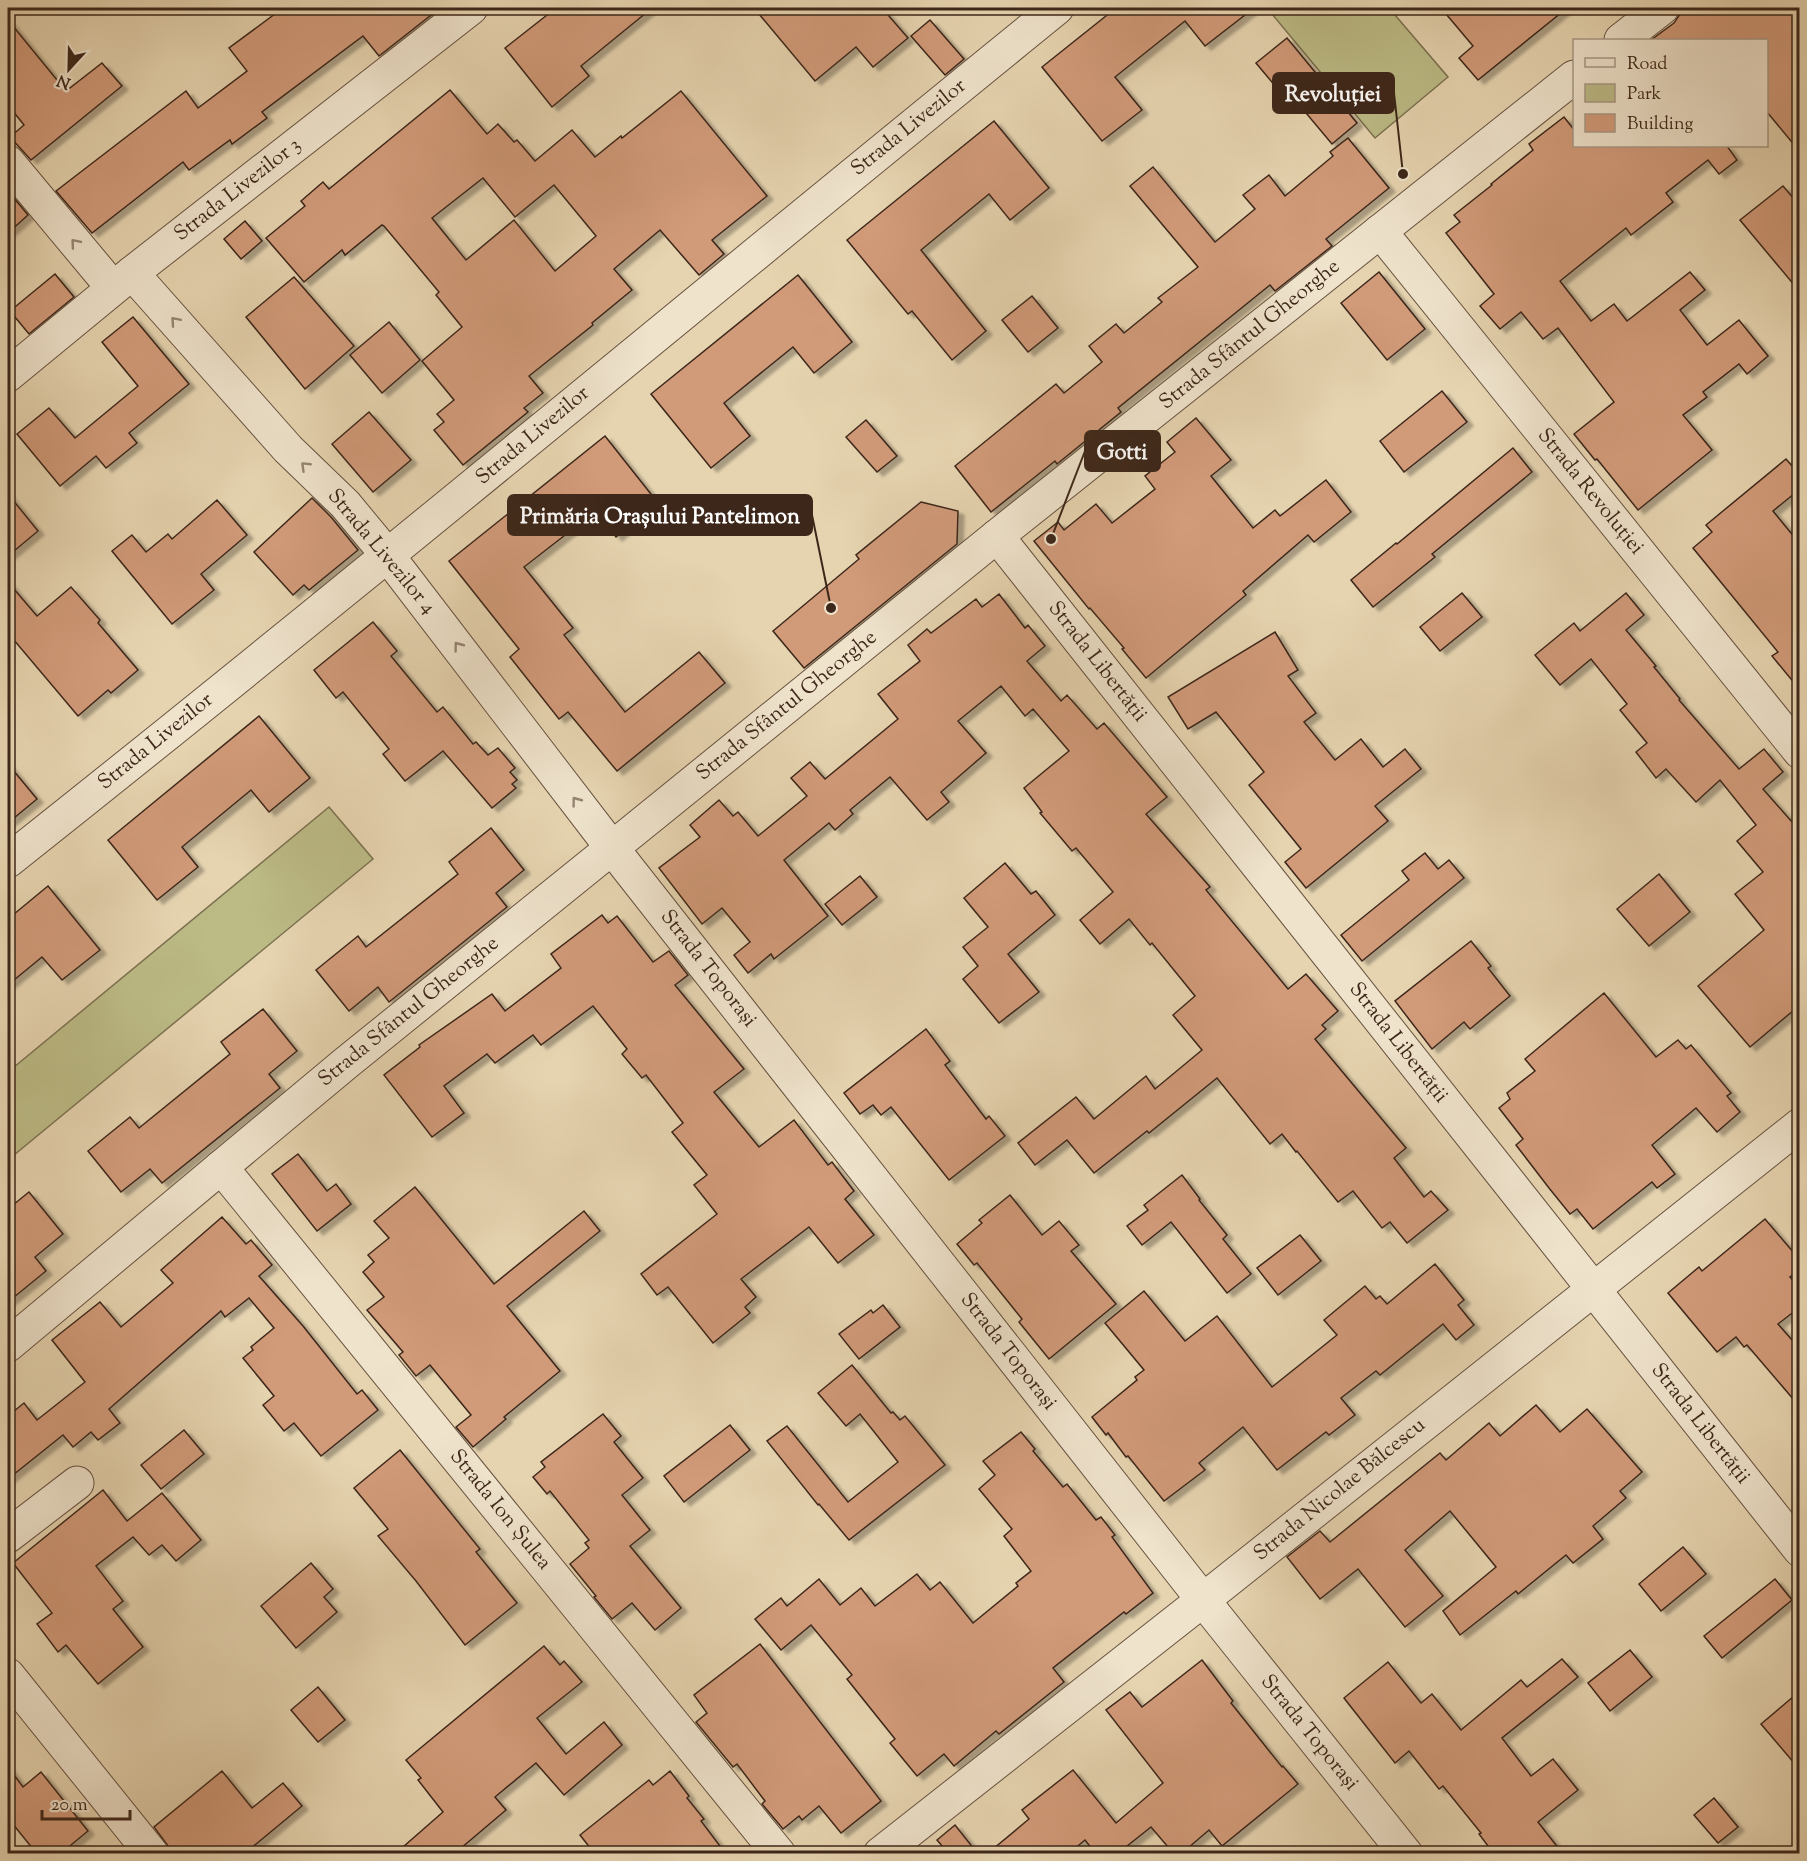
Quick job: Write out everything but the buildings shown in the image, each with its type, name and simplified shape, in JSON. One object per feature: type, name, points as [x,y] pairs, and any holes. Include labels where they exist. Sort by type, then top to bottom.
[{"type":"street","name":"Strada Livezilor 3","points":[[8,375],[122,280],[471,8]]},
{"type":"street","name":"Strada Livezilor","points":[[8,861],[388,556],[778,234],[1057,8]]},
{"type":"street","points":[[1622,39],[1662,8]]},
{"type":"street","name":"Strada Sfântul Gheorghe","points":[[8,1345],[221,1167],[997,536],[1573,79]]},
{"type":"street","name":"Strada Livezilor 4","points":[[8,162],[288,449],[345,504],[388,556],[612,848]]},
{"type":"street","name":"Strada Revoluției","points":[[1380,231],[1800,752]]},
{"type":"street","name":"Strada Libertății","points":[[997,536],[1800,1550]]},
{"type":"street","name":"Strada Toporași","points":[[612,848],[1203,1600],[1406,1854]]},
{"type":"street","name":"Strada Nicolae Bălcescu","points":[[880,1854],[1800,1125]]},
{"type":"street","name":"Strada Ion Șulea","points":[[221,1167],[779,1854]]},
{"type":"street","points":[[8,1536],[77,1484]]},
{"type":"street","points":[[8,1675],[152,1854]]},
{"type":"green space","points":[[1267,8],[1389,8],[1448,77],[1375,138]]},
{"type":"green space","points":[[329,807],[373,859],[8,1160],[8,1072]]},
{"type":"place","name":"Revoluției","points":[[1403,174]]},
{"type":"place","name":"Gotti","points":[[1051,539]]},
{"type":"place","name":"Primăria Orașului Pantelimon","points":[[831,608]]}]
